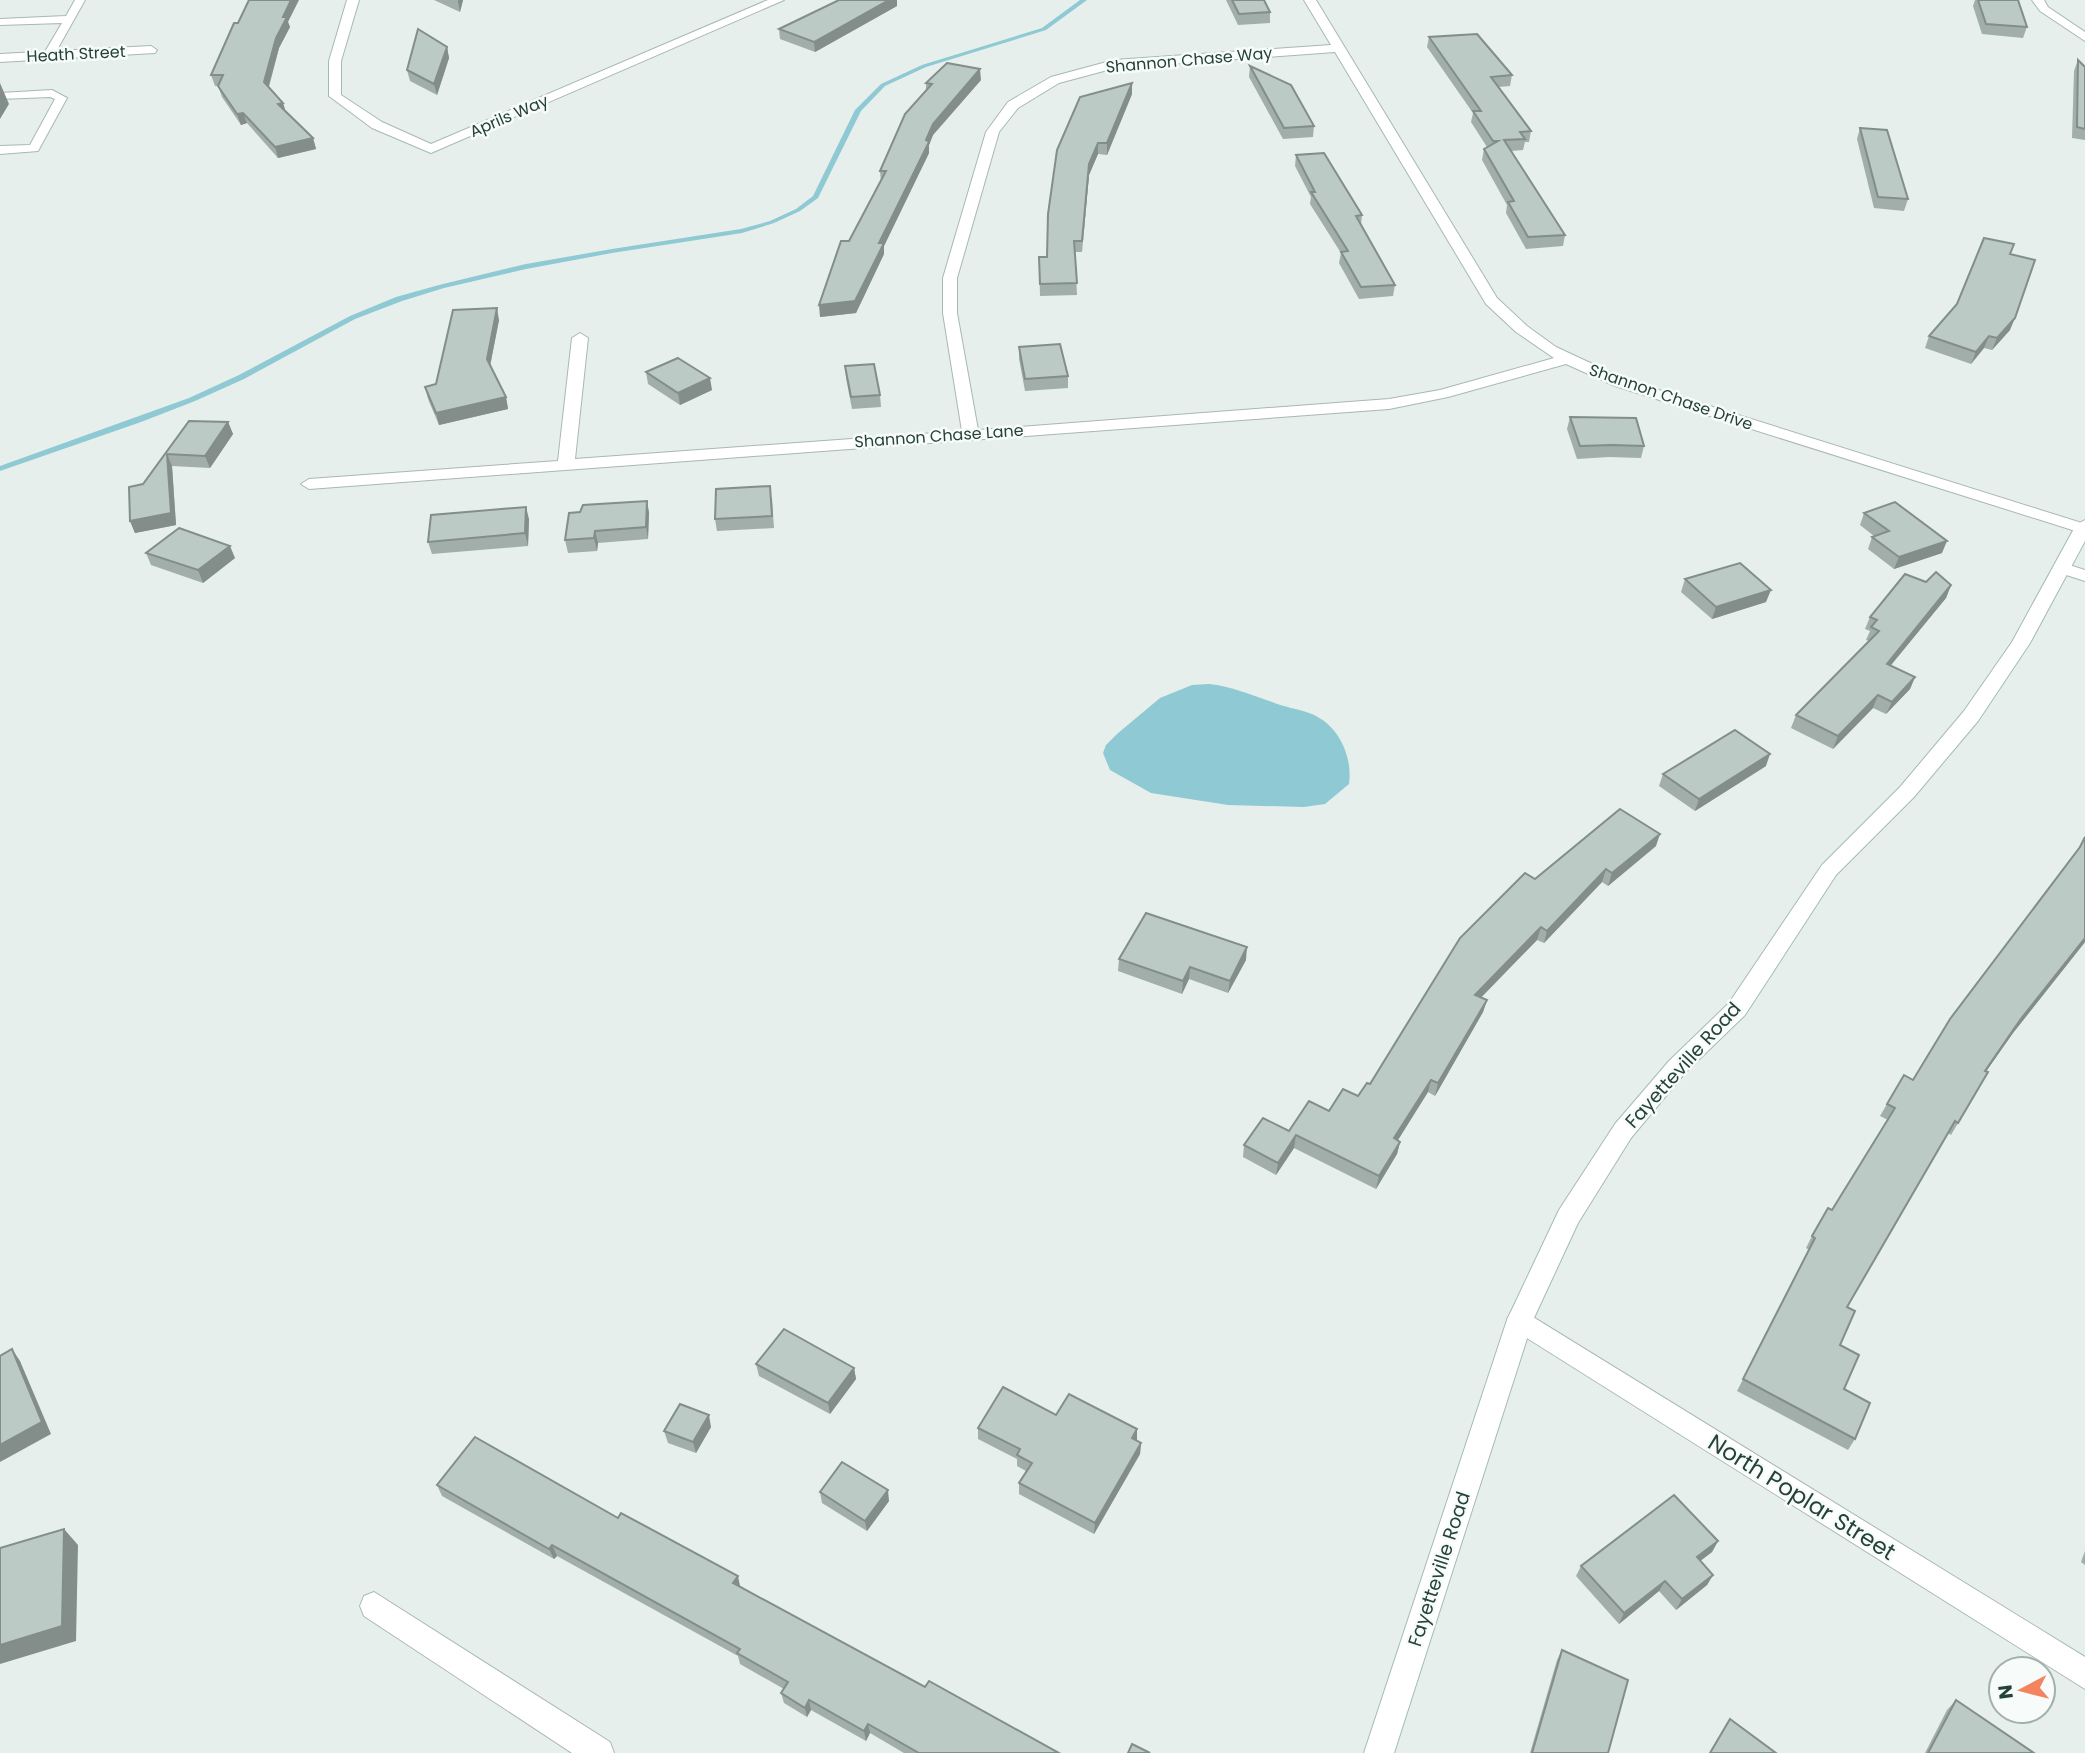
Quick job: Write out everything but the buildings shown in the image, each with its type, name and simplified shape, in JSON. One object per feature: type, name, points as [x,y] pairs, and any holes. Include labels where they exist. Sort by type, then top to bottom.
[{"type":"street","name":"Aprils Way","points":[[354,0],[335,61],[335,96],[377,125],[431,149],[778,0]]},
{"type":"street","name":"Shannon Chase Drive","points":[[1310,0],[1490,302],[1520,332],[1563,359],[1621,383],[2084,527]]},
{"type":"street","points":[[2038,0],[2044,9],[2085,37]]},
{"type":"street","name":"Shannon Chase Way","points":[[971,434],[950,313],[950,278],[993,132],[1006,111],[1032,91],[1055,80],[1114,64],[1340,48]]},
{"type":"street","name":"Heath Street","points":[[0,58],[152,50]]},
{"type":"street","points":[[566,463],[580,338]]},
{"type":"street","name":"Shannon Chase Lane","points":[[309,484],[1389,404],[1442,394],[1563,359]]},
{"type":"street","name":"Fayetteville Road","points":[[1379,1753],[1520,1320],[1568,1217],[1623,1130],[1677,1067],[1737,1009],[1829,870],[1907,792],[1970,716],[2074,572],[2084,527]]},
{"type":"street","name":"North Poplar Street","points":[[1520,1320],[2085,1674]]},
{"type":"street","points":[[374,1606],[599,1753]]},
{"type":"lane","points":[[49,55],[80,0]]},
{"type":"lane","points":[[0,22],[69,19]]},
{"type":"lane","points":[[0,96],[52,93],[61,98],[34,148],[0,150]]},
{"type":"water","points":[[1209,684],[1309,713],[1328,724],[1346,752],[1349,784],[1325,804],[1304,807],[1228,805],[1151,793],[1110,770],[1103,753],[1106,745],[1117,734],[1160,698],[1192,685]]},
{"type":"waterway","points":[[0,469],[192,400],[242,377],[352,317],[399,299],[526,266],[742,231],[772,222],[798,210],[816,197],[858,110],[883,85],[924,66],[1044,29],[1084,0]]}]
